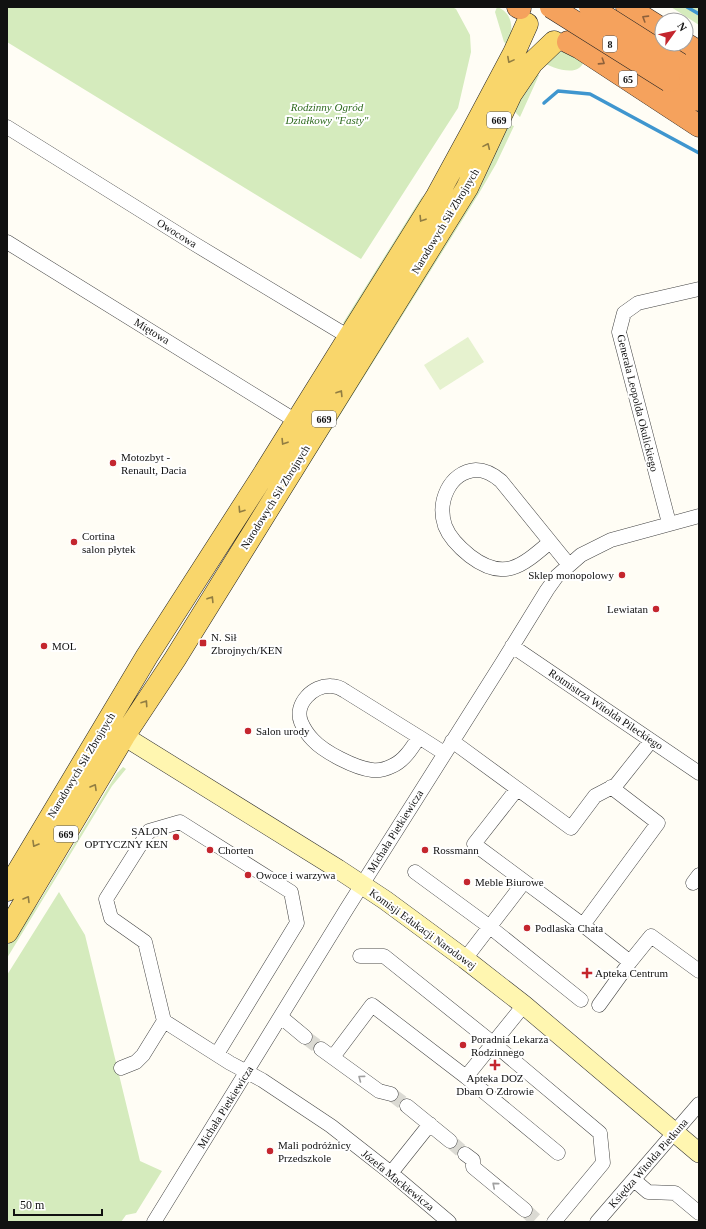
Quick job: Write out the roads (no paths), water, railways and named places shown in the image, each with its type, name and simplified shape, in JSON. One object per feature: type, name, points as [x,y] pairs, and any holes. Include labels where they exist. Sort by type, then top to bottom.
[{"type":"highway","name":"8","points":[[551,7],[674,73],[699,76]]},
{"type":"highway","name":"8","points":[[590,7],[674,73],[699,100]]},
{"type":"highway","points":[[627,7],[654,24]]},
{"type":"highway","name":"65","points":[[561,42],[580,48],[699,126]]},
{"type":"main road","name":"Narodowych Sił Zbrojnych","points":[[7,932],[124,736],[175,659],[456,206],[470,181],[511,94],[532,63],[561,42],[581,37],[592,29],[599,18],[602,7]]},
{"type":"main road","name":"Narodowych Sił Zbrojnych","points":[[7,890],[105,724],[437,196],[514,53],[521,12]]},
{"type":"main road","name":"65","points":[[521,12],[534,32],[543,38],[561,42]]},
{"type":"main road","points":[[437,196],[456,206]]},
{"type":"main road","points":[[155,644],[175,659]]},
{"type":"main road","points":[[54,810],[73,823]]},
{"type":"street","name":"Owocowa","points":[[7,127],[349,337]]},
{"type":"street","name":"Miętowa","points":[[7,242],[296,421]]},
{"type":"street","name":"Generała Leopolda Okulickiego","points":[[669,523],[619,332],[624,313],[638,303],[699,289]]},
{"type":"street","points":[[550,542],[526,563],[514,568],[491,568],[477,561],[460,548],[452,538],[445,525],[443,511],[444,497],[448,487],[456,479],[466,473],[476,470],[494,475],[501,480],[569,565]]},
{"type":"street","name":"Michała Pietkiewicza","points":[[154,1222],[444,753],[557,576],[581,555],[611,540],[699,516]]},
{"type":"street","name":"Rotmistrza Witolda Pileckiego","points":[[512,646],[699,773]]},
{"type":"street","points":[[419,737],[408,753],[394,766],[381,770],[361,768],[325,750],[313,741],[300,720],[301,706],[308,695],[316,689],[334,686],[345,691],[419,737],[444,753]]},
{"type":"street","name":"Komisji Edukacji Narodowej","points":[[105,724],[385,900],[465,958],[524,1005],[699,1152]]},
{"type":"street","points":[[452,741],[571,828],[595,796],[616,784],[647,746]]},
{"type":"street","points":[[583,926],[658,823],[611,787]]},
{"type":"street","points":[[517,789],[474,844],[630,962]]},
{"type":"street","points":[[121,1068],[136,1062],[144,1055],[164,1021],[145,942],[111,918],[106,899],[149,831],[180,822],[291,892],[297,923],[216,1054]]},
{"type":"street","points":[[415,872],[490,927],[581,1000]]},
{"type":"street","points":[[465,958],[524,882]]},
{"type":"street","points":[[599,1005],[651,936],[699,971]]},
{"type":"street","points":[[360,956],[384,956],[494,1044],[600,1134],[603,1163],[554,1222]]},
{"type":"street","points":[[391,1094],[379,1091],[327,1053],[372,1005],[466,1078],[558,1153]]},
{"type":"street","points":[[466,1078],[524,1005]]},
{"type":"street","points":[[281,1017],[305,1037]]},
{"type":"street","name":"Józefa Mackiewicza","points":[[164,1021],[331,1126],[391,1173],[449,1222]]},
{"type":"street","name":"Księdza Witolda Pietkuna","points":[[597,1222],[699,1104]]},
{"type":"street","points":[[407,1106],[450,1141]]},
{"type":"street","points":[[391,1173],[430,1124]]},
{"type":"street","points":[[465,1154],[473,1160],[473,1167],[525,1210]]},
{"type":"street","points":[[634,1180],[648,1192],[675,1193],[699,1213]]},
{"type":"waterway","points":[[687,7],[699,14]]},
{"type":"waterway","points":[[544,103],[558,91],[590,94],[699,153]]},
{"type":"tunnel","points":[[305,1037],[321,1049]]},
{"type":"tunnel","points":[[391,1094],[407,1106]]},
{"type":"tunnel","points":[[450,1141],[465,1154]]},
{"type":"tunnel","points":[[525,1210],[538,1222]]},
{"type":"place","name":"Motozbyt - Renault, Dacia","points":[[113,463]]},
{"type":"place","name":"Cortina salon płytek","points":[[74,542]]},
{"type":"place","name":"Sklep monopolowy","points":[[622,575]]},
{"type":"place","name":"Lewiatan","points":[[656,609]]},
{"type":"place","name":"N. Sił Zbrojnych/KEN","points":[[203,643]]},
{"type":"place","name":"MOL","points":[[44,646]]},
{"type":"place","name":"Salon urody","points":[[248,731]]},
{"type":"place","name":"SALON OPTYCZNY KEN","points":[[176,837]]},
{"type":"place","name":"Chorten","points":[[210,850]]},
{"type":"place","name":"Rossmann","points":[[425,850]]},
{"type":"place","name":"Owoce i warzywa","points":[[248,875]]},
{"type":"place","name":"Meble Biurowe","points":[[467,882]]},
{"type":"place","name":"Podlaska Chata","points":[[527,928]]},
{"type":"place","name":"Apteka Centrum","points":[[587,973]]},
{"type":"place","name":"Poradnia Lekarza Rodzinnego","points":[[463,1045]]},
{"type":"place","name":"Apteka DOZ Dbam O Zdrowie","points":[[495,1065]]},
{"type":"place","name":"Mali podróżnicy Przedszkole","points":[[270,1151]]},
{"type":"park label","name":"Rodzinny Ogród Działkowy \"Fasty\"","points":[[327,113]]}]
